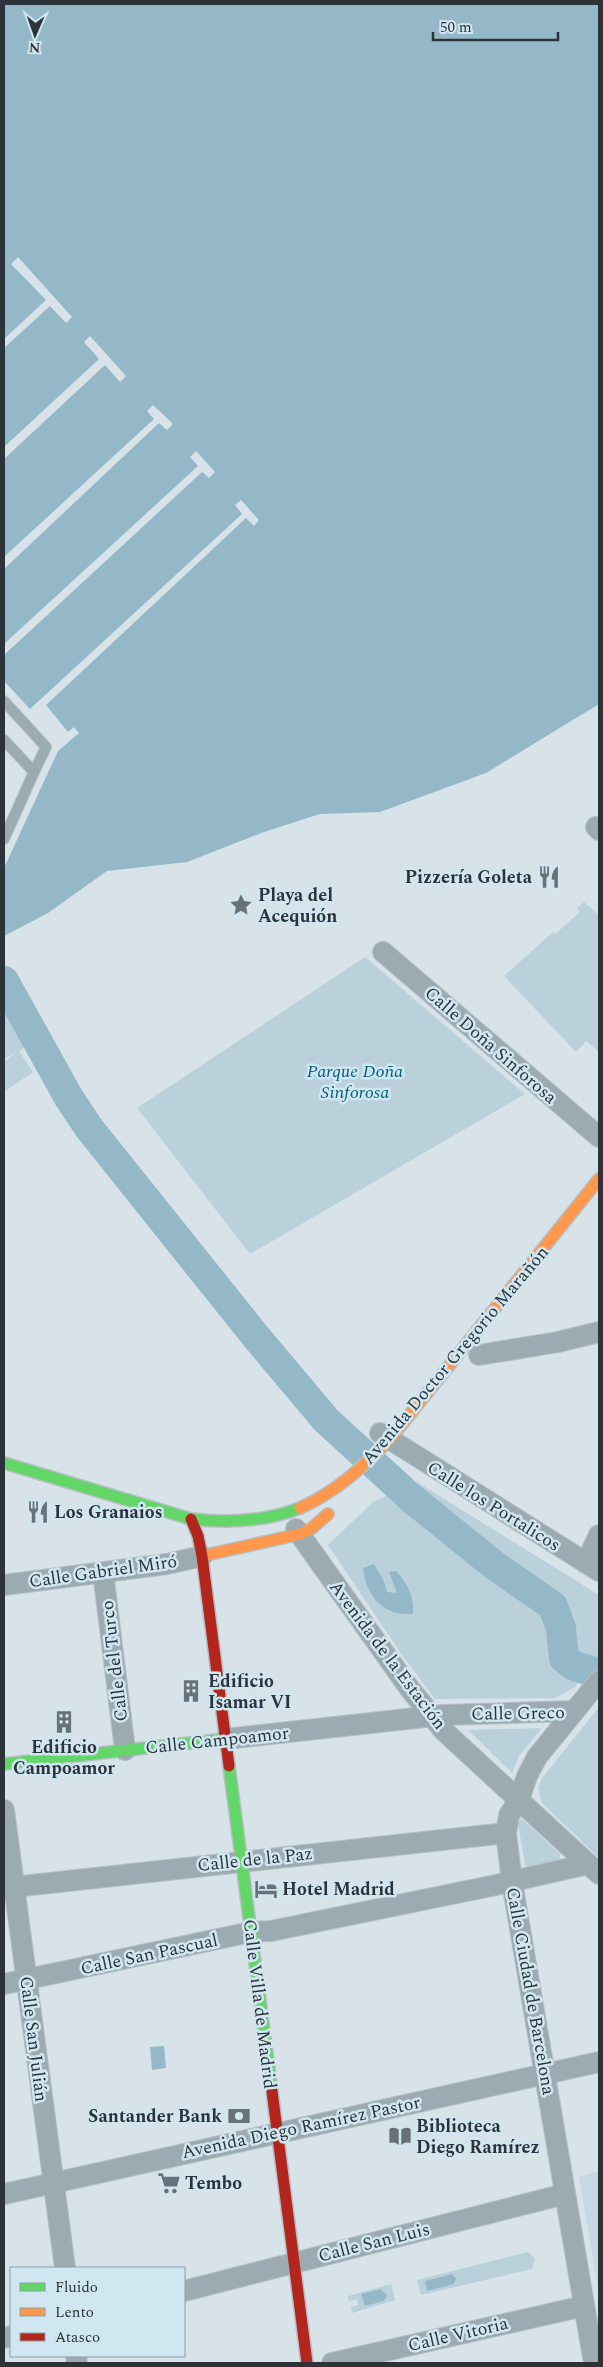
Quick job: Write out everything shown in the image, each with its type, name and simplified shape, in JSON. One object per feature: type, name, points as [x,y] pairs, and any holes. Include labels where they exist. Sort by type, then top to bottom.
[{"type":"street","name":"Calle Doña Sinforosa","points":[[383,952],[599,1137]]},
{"type":"street","name":"Avenida Doctor Gregorio Marañón","points":[[4,1462],[191,1519],[224,1523],[262,1520],[301,1508],[336,1488],[393,1444],[599,1180]]},
{"type":"street","points":[[476,1358],[599,1335]]},
{"type":"street","name":"Avenida Doctor Gregorio Marañón","points":[[476,1358],[491,1339]]},
{"type":"street","name":"Calle los Portalicos","points":[[393,1444],[593,1567]]},
{"type":"street","points":[[202,1556],[298,1531],[332,1512]]},
{"type":"street","name":"Calle Villa de Madrid","points":[[191,1519],[198,1536],[202,1556],[307,2363]]},
{"type":"street","points":[[182,1532],[218,1538],[265,1536],[298,1531]]},
{"type":"street","name":"Avenida de la Estación","points":[[298,1531],[431,1716],[456,1744],[594,1869]]},
{"type":"street","points":[[593,1567],[599,1535]]},
{"type":"street","name":"Calle Gabriel Miró","points":[[4,1585],[167,1564],[202,1556]]},
{"type":"street","name":"Calle del Turco","points":[[103,1572],[125,1750]]},
{"type":"street","name":"Calle Ciudad de Barcelona","points":[[594,2363],[512,1882],[506,1833],[510,1815],[520,1800],[534,1763],[599,1682]]},
{"type":"street","name":"Calle Greco","points":[[431,1716],[577,1709]]},
{"type":"street","name":"Calle Campoamor","points":[[4,1764],[431,1716]]},
{"type":"street","name":"Calle San Julián","points":[[4,1810],[9,1887],[27,1979],[65,2267]]},
{"type":"street","name":"Calle de la Paz","points":[[9,1887],[506,1833]]},
{"type":"street","name":"Calle San Pascual","points":[[4,1984],[251,1932],[271,1931],[512,1882],[594,1869]]},
{"type":"street","name":"Avenida Diego Ramírez Pastor","points":[[4,2194],[599,2062]]},
{"type":"street","name":"Calle San Luis","points":[[185,2291],[565,2194]]},
{"type":"street","name":"Calle Vitoria","points":[[332,2363],[584,2306]]},
{"type":"lane","points":[[4,701],[46,747],[4,839]]},
{"type":"lane","points":[[4,740],[34,772]]},
{"type":"shaded area","points":[[4,4],[599,4],[599,704],[486,773],[380,812],[320,814],[264,832],[187,862],[107,871],[48,913],[4,936],[4,868],[58,751],[79,733],[74,727],[68,732],[46,705],[246,518],[254,526],[259,520],[241,500],[235,505],[242,514],[30,709],[4,681],[4,655],[202,472],[209,478],[215,472],[196,451],[190,457],[198,466],[4,644],[4,569],[159,423],[167,430],[173,424],[153,405],[147,411],[154,419],[4,557],[4,459],[105,365],[120,382],[126,376],[90,336],[84,342],[99,359],[4,447],[4,348],[50,306],[66,323],[72,317],[18,257],[11,264],[46,300],[4,339]]},
{"type":"shaded area","points":[[374,1564],[383,1579],[387,1592],[397,1593],[389,1572],[396,1571],[400,1576],[411,1596],[413,1614],[393,1612],[378,1603],[372,1596],[363,1568]]},
{"type":"shaded area","points":[[164,2046],[166,2068],[152,2070],[150,2047]]},
{"type":"shaded area","points":[[599,2171],[599,2294],[579,2177]]},
{"type":"shaded area","points":[[452,2274],[456,2278],[454,2284],[427,2291],[425,2281]]},
{"type":"shaded area","points":[[381,2289],[387,2295],[384,2301],[365,2306],[361,2294]]},
{"type":"green space","points":[[584,902],[599,915],[599,1049],[598,1051],[586,1041],[576,1052],[504,976],[553,932],[555,934],[580,912],[577,908]]},
{"type":"green space","name":"Parque Doña Sinforosa","points":[[365,957],[525,1094],[250,1254],[137,1108]]},
{"type":"green space","points":[[4,1008],[24,1048],[19,1051],[33,1072],[4,1092],[4,1062],[17,1052],[4,1059]]},
{"type":"green space","points":[[417,1482],[599,1595],[599,1656],[575,1687],[555,1698],[435,1699],[402,1655],[328,1545],[373,1502]]},
{"type":"green space","points":[[599,1707],[599,1858],[542,1803],[538,1788],[542,1778]]},
{"type":"green space","points":[[542,1728],[519,1756],[512,1773],[468,1730]]},
{"type":"green space","points":[[521,1818],[560,1854],[559,1863],[529,1869],[525,1865],[518,1823]]},
{"type":"green space","points":[[528,2252],[535,2259],[532,2269],[421,2295],[417,2280]]},
{"type":"green space","points":[[391,2284],[395,2300],[352,2313],[351,2307],[358,2305],[357,2299],[349,2301],[348,2296]]},
{"type":"waterway","points":[[4,981],[69,1098],[89,1128],[257,1338],[326,1420],[411,1498],[494,1565],[553,1606],[561,1628],[564,1658],[574,1666],[599,1673]]},
{"type":"traffic: fast","points":[[4,1463],[191,1519],[219,1521],[260,1519],[300,1508]]},
{"type":"traffic: fast","points":[[4,1764],[226,1739]]},
{"type":"traffic: fast","points":[[229,1766],[272,2091]]},
{"type":"traffic: slow","points":[[300,1508],[337,1487],[390,1439],[599,1179]]},
{"type":"traffic: slow","points":[[202,1556],[300,1534],[312,1528],[328,1514]]},
{"type":"traffic: jam","points":[[191,1519],[198,1536],[202,1556],[229,1766]]},
{"type":"traffic: jam","points":[[272,2091],[307,2363]]},
{"type":"place","name":"Pizzería Goleta","points":[[549,877]]},
{"type":"place","name":"Playa del Acequión","points":[[241,905]]},
{"type":"place","name":"Los Granaios","points":[[38,1512]]},
{"type":"place","name":"Edificio Isamar VI","points":[[191,1691]]},
{"type":"place","name":"Edificio Campoamor","points":[[64,1722]]},
{"type":"place","name":"Hotel Madrid","points":[[266,1889]]},
{"type":"place","name":"Santander Bank","points":[[239,2116]]},
{"type":"place","name":"Biblioteca Diego Ramírez","points":[[400,2136]]},
{"type":"place","name":"Tembo","points":[[169,2183]]}]
